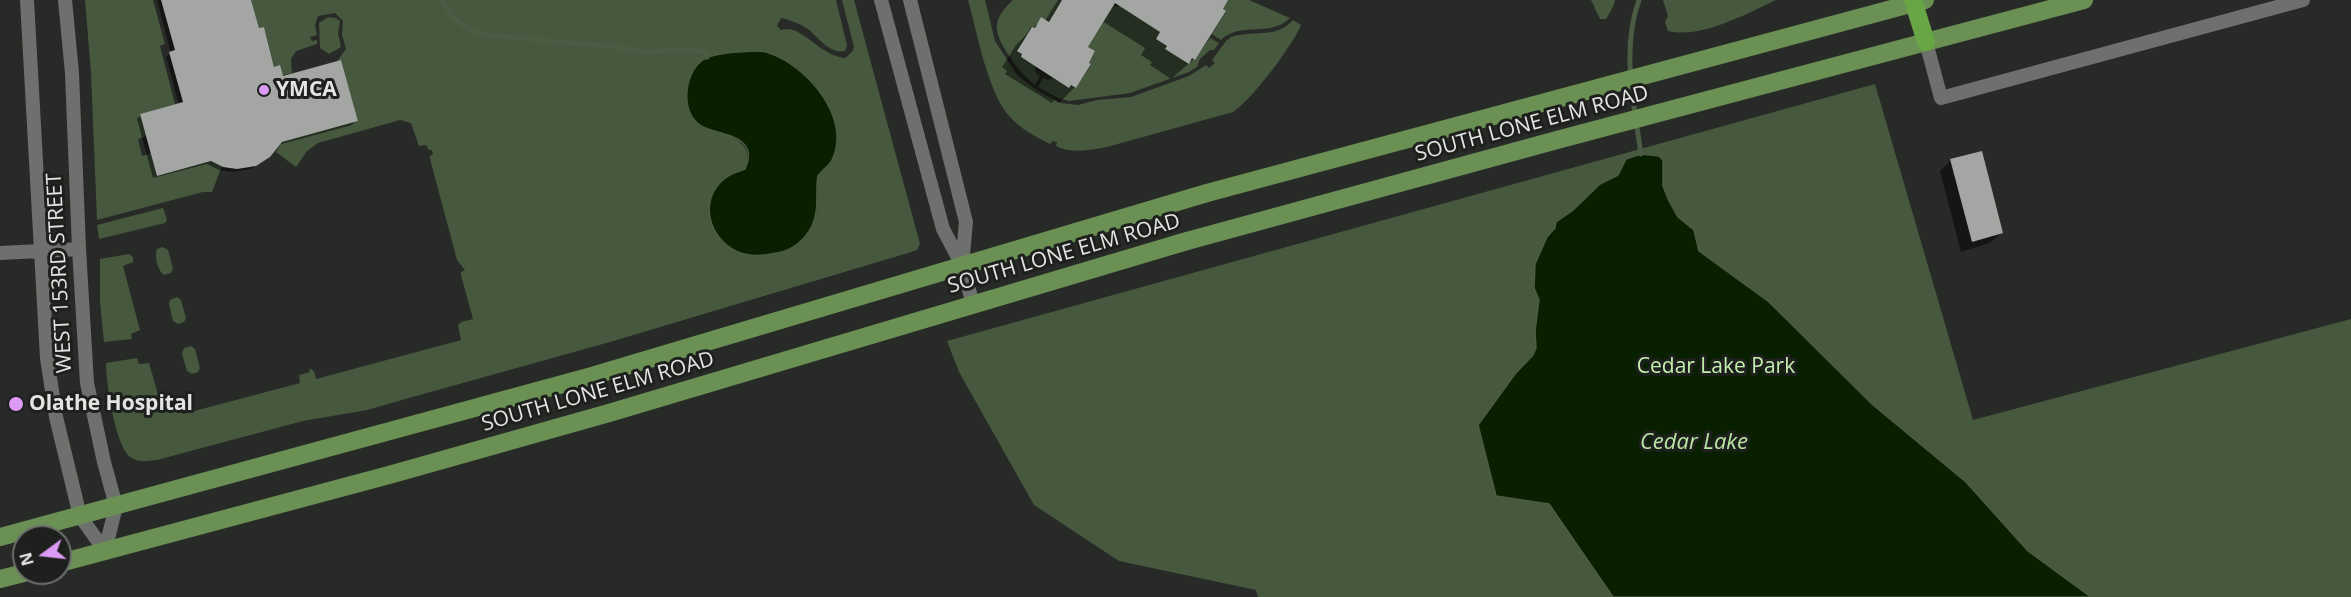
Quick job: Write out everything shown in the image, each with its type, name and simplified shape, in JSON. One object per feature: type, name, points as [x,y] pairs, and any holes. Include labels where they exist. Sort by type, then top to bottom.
[{"type":"highway","points":[[1917,1],[1926,42]]},
{"type":"main road","name":"SOUTH LONE ELM ROAD","points":[[72,560],[598,416],[1186,241],[2084,0]]},
{"type":"main road","name":"SOUTH LONE ELM ROAD","points":[[0,537],[592,376],[1207,193],[1917,1]]},
{"type":"street","name":"WEST 153RD STREET","points":[[27,0],[47,358],[56,417],[80,516],[105,551]]},
{"type":"street","name":"WEST 153RD STREET","points":[[65,0],[72,73],[87,383],[116,506],[105,551]]},
{"type":"street","points":[[881,0],[943,229],[962,265],[974,304]]},
{"type":"street","points":[[910,0],[966,222],[962,265]]},
{"type":"street","points":[[1926,42],[1941,98],[2303,0]]},
{"type":"street","points":[[0,253],[79,249]]},
{"type":"green space","points":[[85,0],[153,0],[165,44],[160,46],[175,104],[140,114],[146,136],[138,139],[142,156],[151,153],[157,176],[212,161],[222,166],[212,192],[203,192],[97,220],[91,73]]},
{"type":"green space","points":[[251,0],[836,0],[847,45],[845,51],[829,48],[808,29],[792,21],[781,18],[777,26],[781,30],[796,31],[835,56],[845,58],[854,47],[842,0],[854,0],[920,244],[917,250],[908,253],[610,342],[367,410],[303,421],[157,460],[136,460],[130,457],[120,440],[110,398],[106,363],[137,358],[139,364],[149,363],[161,405],[176,401],[180,404],[183,414],[300,383],[299,375],[310,372],[309,368],[314,371],[316,379],[461,340],[458,325],[473,319],[461,275],[461,272],[465,270],[457,260],[430,159],[433,154],[432,150],[429,150],[426,145],[419,146],[411,123],[400,120],[318,143],[307,151],[296,167],[276,152],[282,142],[358,121],[341,60],[337,61],[346,49],[342,35],[343,21],[335,13],[318,16],[315,25],[317,35],[310,37],[312,41],[317,40],[317,44],[296,51],[291,59],[292,73],[277,77],[264,27],[259,28]],"holes":[[[797,67],[815,84],[826,102],[829,165],[818,176],[817,214],[729,175],[745,169],[748,159],[747,151],[736,139],[700,126]]]},
{"type":"green space","points":[[968,0],[985,0],[995,41],[1017,75],[1038,91],[1061,103],[1078,105],[1097,100],[1131,97],[1189,76],[1206,65],[1209,68],[1215,63],[1212,60],[1231,37],[1272,32],[1293,20],[1301,25],[1271,72],[1250,97],[1233,112],[1107,147],[1075,151],[1056,146],[1057,142],[1052,141],[1051,144],[1032,135],[1014,121],[1002,107],[989,78]]},
{"type":"green space","points":[[1013,0],[1062,0],[1049,22],[1041,18],[1035,28],[1031,27],[1017,50],[1022,54],[1021,58],[1035,66],[1036,73],[1040,76],[1035,85],[1015,65],[998,34],[997,27],[1001,14]]},
{"type":"green space","points":[[1221,0],[1249,0],[1290,18],[1273,27],[1237,31],[1221,40],[1212,34],[1226,12]]},
{"type":"green space","points":[[1591,0],[1615,0],[1606,19],[1600,19]]},
{"type":"green space","points":[[1663,0],[1776,0],[1723,24],[1695,32],[1681,33],[1668,31],[1665,22],[1668,16]]},
{"type":"green space","points":[[1120,2],[1160,32],[1156,39],[1167,46],[1165,49],[1189,63],[1192,58],[1195,59],[1210,38],[1219,43],[1214,50],[1210,50],[1200,59],[1197,67],[1189,72],[1130,93],[1069,101],[1038,87],[1043,78],[1048,80],[1053,78],[1069,87],[1071,85],[1076,88],[1091,65],[1089,63],[1095,52],[1088,47],[1114,5],[1117,7]]},
{"type":"green space","points":[[328,17],[340,21],[338,33],[341,47],[329,54],[320,48],[319,23]]},
{"type":"green space","name":"Cedar Lake Park","points":[[1875,84],[1973,420],[2351,319],[2351,597],[1258,597],[1256,590],[1119,561],[1034,505],[959,372],[947,341]]},
{"type":"green space","points":[[163,208],[167,220],[165,223],[99,239],[97,225]]},
{"type":"green space","points":[[163,247],[168,250],[173,269],[171,273],[164,275],[158,267],[156,255],[157,249]]},
{"type":"green space","points":[[129,254],[133,257],[133,262],[123,266],[140,330],[131,334],[132,339],[104,342],[100,301],[100,259]]},
{"type":"green space","points":[[177,297],[181,300],[186,318],[184,322],[178,324],[173,321],[169,304],[170,300]]},
{"type":"green space","points":[[191,346],[195,349],[200,368],[198,372],[192,374],[187,371],[182,354],[184,348]]},
{"type":"water","points":[[736,52],[765,52],[783,59],[797,69],[822,94],[836,126],[837,142],[833,158],[818,176],[816,213],[812,226],[798,244],[777,253],[748,255],[737,252],[723,242],[711,223],[709,213],[713,193],[728,176],[745,169],[748,152],[746,146],[738,139],[705,128],[693,118],[689,110],[687,89],[694,69],[700,62],[711,56]]},
{"type":"water","name":"Cedar Lake","points":[[1641,154],[1659,156],[1663,160],[1663,186],[1678,217],[1694,230],[1699,251],[1769,302],[1873,405],[1966,482],[2028,551],[2091,597],[1613,597],[1549,504],[1496,496],[1478,425],[1515,374],[1533,355],[1536,348],[1535,331],[1539,300],[1534,288],[1535,264],[1556,222],[1572,211],[1600,184],[1618,175],[1626,159]]},
{"type":"building","name":"YMCA","points":[[161,0],[251,0],[259,28],[264,27],[274,67],[280,65],[283,76],[341,60],[358,121],[282,142],[270,157],[256,166],[237,169],[223,167],[211,161],[157,176],[140,114],[183,102],[169,52],[175,50]]},
{"type":"building","points":[[1062,0],[1228,0],[1223,9],[1226,11],[1195,60],[1192,58],[1189,64],[1165,49],[1167,46],[1156,39],[1160,32],[1115,3],[1088,47],[1095,51],[1089,63],[1091,64],[1076,88],[1071,85],[1069,88],[1021,57],[1022,54],[1017,51],[1041,17],[1049,22]]},
{"type":"building","points":[[1982,151],[2003,233],[1972,242],[1950,159]]},
{"type":"waterway","points":[[441,0],[455,19],[471,31],[493,36],[610,46],[651,53],[672,49],[703,51],[707,57]]},
{"type":"waterway","points":[[1639,0],[1631,38],[1630,58],[1641,154]]},
{"type":"place","name":"YMCA","points":[[264,90]]},
{"type":"place","name":"Olathe Hospital","points":[[16,404]]}]
